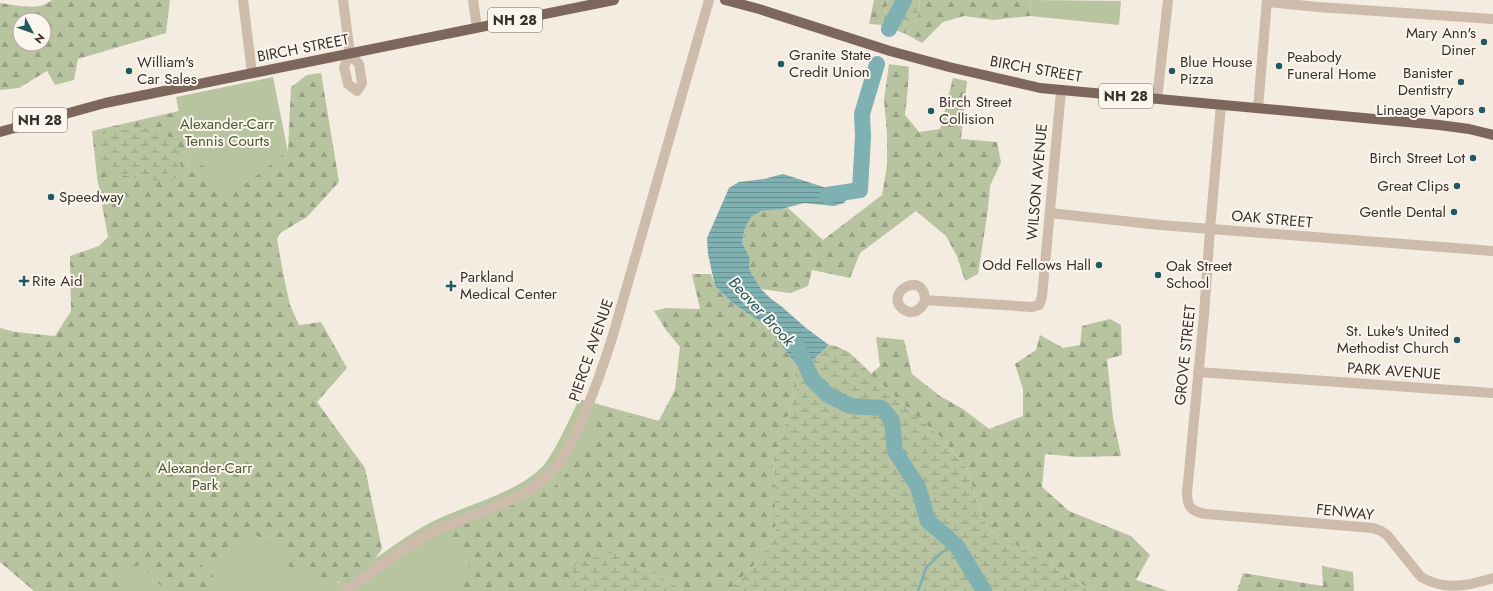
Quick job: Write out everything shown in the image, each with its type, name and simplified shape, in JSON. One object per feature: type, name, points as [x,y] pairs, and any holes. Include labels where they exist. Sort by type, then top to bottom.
[{"type":"main road","name":"BIRCH STREET","points":[[0,132],[105,103],[614,0]]},
{"type":"main road","name":"BIRCH STREET","points":[[725,0],[759,9],[867,44],[949,67],[1019,84],[1061,91],[1439,125],[1469,129],[1493,135]]},
{"type":"street","points":[[243,0],[252,73]]},
{"type":"street","points":[[343,0],[350,54]]},
{"type":"street","points":[[473,0],[477,28]]},
{"type":"street","name":"PIERCE AVENUE","points":[[346,591],[432,532],[509,501],[533,488],[551,473],[566,452],[595,390],[613,335],[709,0]]},
{"type":"street","points":[[1157,99],[1168,0]]},
{"type":"street","points":[[1258,108],[1267,1],[1318,7],[1493,19]]},
{"type":"street","name":"WILSON AVENUE","points":[[925,300],[1032,307],[1039,304],[1042,297],[1061,91]]},
{"type":"street","name":"GROVE STREET","points":[[1193,511],[1189,506],[1187,494],[1207,281],[1221,105]]},
{"type":"street","name":"OAK STREET","points":[[1050,213],[1210,229],[1493,251]]},
{"type":"street","name":"PARK AVENUE","points":[[1198,372],[1493,393]]},
{"type":"street","name":"FENWAY","points":[[1193,511],[1206,514],[1253,519],[1373,528],[1387,535],[1421,577],[1428,582],[1438,586],[1454,588],[1493,578]]},
{"type":"green space","points":[[52,0],[170,0],[166,33],[78,59],[74,80],[55,85],[47,71],[19,88],[0,90],[0,3],[27,7],[40,6]]},
{"type":"green space","points":[[874,0],[888,0],[882,25],[869,24]]},
{"type":"green space","points":[[888,0],[920,0],[918,18],[906,34],[882,25]]},
{"type":"green space","points":[[920,0],[1031,0],[1030,16],[993,20],[964,16],[943,22],[922,43],[906,34],[918,18]]},
{"type":"green space","points":[[1031,0],[1121,1],[1119,25],[1030,16]]},
{"type":"green space","points":[[889,64],[909,67],[905,115],[919,132],[940,129],[953,78],[967,81],[961,139],[997,142],[1001,162],[990,186],[978,274],[965,281],[957,256],[946,236],[916,211],[860,253],[850,278],[812,270],[808,286],[791,293],[761,289],[749,269],[750,258],[742,244],[745,228],[751,217],[761,211],[788,208],[823,240],[882,195],[887,166],[887,133],[884,100]]},
{"type":"green space","points":[[321,73],[339,182],[307,217],[275,236],[290,305],[299,325],[321,322],[347,368],[317,402],[365,468],[382,549],[371,565],[340,582],[320,579],[306,570],[293,569],[282,562],[287,553],[247,530],[235,550],[199,563],[213,575],[215,591],[166,591],[141,565],[116,570],[126,591],[34,591],[0,562],[0,328],[15,332],[55,336],[71,311],[70,256],[99,246],[108,237],[97,177],[92,131],[179,111],[189,164],[204,166],[221,190],[247,183],[288,151],[291,87],[307,75]]},
{"type":"green space","name":"Alexander-Carr Park","points":[[273,77],[298,202],[277,239],[338,583],[424,526],[454,512],[502,493],[531,476],[543,466],[553,452],[579,399],[674,425],[787,515],[586,591],[108,591],[192,180],[176,97]]},
{"type":"green space","points":[[144,126],[156,135],[171,137],[180,155],[181,175],[169,182],[106,172],[102,162],[97,135]]},
{"type":"green space","points":[[692,274],[711,274],[715,286],[735,305],[767,326],[795,363],[794,367],[797,388],[773,462],[776,536],[757,562],[728,591],[686,591],[614,552],[568,580],[566,591],[457,591],[470,573],[467,555],[447,532],[553,488],[586,451],[603,408],[657,424],[675,390],[680,347],[666,330],[654,311],[666,308],[700,309]]},
{"type":"green space","points":[[1110,319],[1121,325],[1122,355],[1107,359],[1113,418],[1121,456],[1078,457],[1045,454],[1042,487],[1069,511],[1131,536],[1150,555],[1136,580],[1168,591],[1093,591],[988,529],[977,503],[968,470],[942,438],[871,374],[880,366],[876,337],[904,340],[912,374],[940,396],[963,409],[989,429],[1023,416],[1023,389],[1015,364],[1036,350],[1040,335],[1063,348],[1080,345],[1082,326]]},
{"type":"green space","points":[[829,345],[836,346],[850,353],[903,404],[942,438],[968,470],[977,503],[988,529],[1093,591],[728,591],[757,562],[776,536],[773,462],[797,388],[794,367],[795,363],[804,368]]},
{"type":"green space","points":[[614,552],[686,591],[566,591],[568,580],[577,562]]},
{"type":"green space","points":[[1322,566],[1353,572],[1354,591],[1237,591],[1243,573],[1323,586]]},
{"type":"water","points":[[783,174],[833,190],[847,189],[849,196],[844,203],[834,206],[804,203],[782,209],[761,211],[751,217],[745,228],[742,243],[750,258],[749,269],[761,289],[806,328],[829,345],[804,368],[795,363],[767,326],[735,305],[715,286],[708,254],[707,238],[729,188],[739,182],[764,179]]},
{"type":"waterway","name":"Beaver Brook","points":[[889,29],[904,0]]},
{"type":"waterway","name":"Beaver Brook","points":[[827,195],[860,190],[863,136],[862,114],[877,64]]},
{"type":"waterway","name":"Beaver Brook","points":[[797,346],[812,379],[828,395],[851,406],[882,408],[892,421],[895,451],[918,487],[928,521],[956,545],[984,591]]},
{"type":"waterway","points":[[918,591],[926,568],[942,552],[956,545]]},
{"type":"place","name":"Mary Ann's Diner","points":[[1484,42]]},
{"type":"place","name":"Granite State Credit Union","points":[[781,64]]},
{"type":"place","name":"Peabody Funeral Home","points":[[1279,66]]},
{"type":"place","name":"William's Car Sales","points":[[129,71]]},
{"type":"place","name":"Blue House Pizza","points":[[1172,71]]},
{"type":"place","name":"Banister Dentistry","points":[[1461,82]]},
{"type":"place","name":"Lineage Vapors","points":[[1482,110]]},
{"type":"place","name":"Birch Street Collision","points":[[931,111]]},
{"type":"place","name":"Birch Street Lot","points":[[1473,158]]},
{"type":"place","name":"Great Clips","points":[[1457,186]]},
{"type":"place","name":"Speedway","points":[[51,197]]},
{"type":"place","name":"Gentle Dental","points":[[1454,212]]},
{"type":"place","name":"Odd Fellows Hall","points":[[1099,265]]},
{"type":"place","name":"Oak Street School","points":[[1158,275]]},
{"type":"place","name":"Rite Aid","points":[[24,281]]},
{"type":"place","name":"Parkland Medical Center","points":[[451,286]]},
{"type":"place","name":"St. Luke's United Methodist Church","points":[[1457,340]]},
{"type":"park label","name":"Alexander-Carr Tennis Courts","points":[[227,132]]}]
